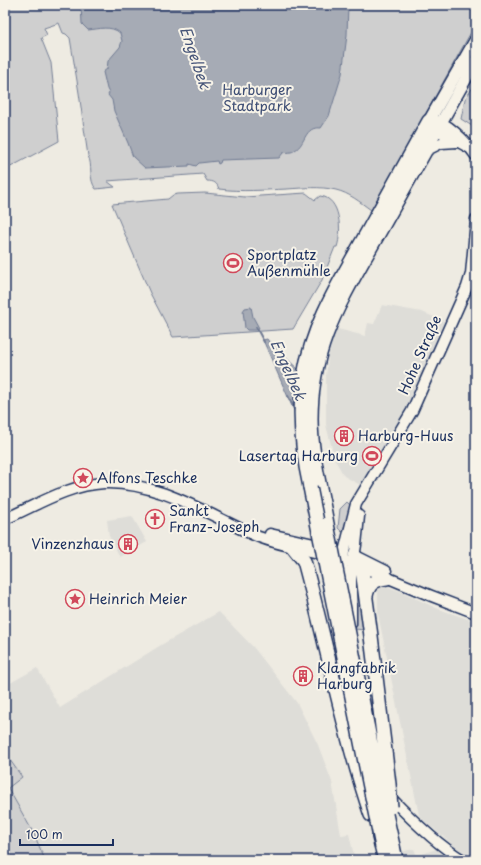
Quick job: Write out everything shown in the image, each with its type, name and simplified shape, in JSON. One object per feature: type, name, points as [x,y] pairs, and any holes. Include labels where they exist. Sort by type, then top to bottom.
[{"type":"highway","points":[[387,847],[364,708],[316,467],[312,440],[312,392],[318,360],[318,340],[343,297],[376,227],[436,124]]},
{"type":"highway","points":[[385,211],[425,151]]},
{"type":"highway","points":[[292,546],[304,561],[362,787],[387,847],[396,860]]},
{"type":"highway","points":[[351,559],[366,596],[389,784],[387,847],[385,860]]},
{"type":"highway","points":[[366,596],[370,585],[377,580],[387,578]]},
{"type":"main road","points":[[425,151],[476,39]]},
{"type":"main road","points":[[436,124],[476,61]]},
{"type":"main road","points":[[436,124],[473,152]]},
{"type":"main road","points":[[436,124],[463,140],[473,152]]},
{"type":"main road","points":[[425,151],[441,143],[458,142]]},
{"type":"main road","name":"Hohe Straße","points":[[463,860],[446,848],[409,816],[382,788],[376,779],[344,639],[340,596],[351,559],[364,493],[412,411],[467,287],[471,274],[476,218]]},
{"type":"main road","points":[[5,519],[68,490],[86,484],[104,483],[135,485],[154,490],[263,538],[376,565],[417,590]]},
{"type":"main road","points":[[235,525],[351,559],[387,578],[476,613]]},
{"type":"shaded area","points":[[382,305],[422,312],[444,321],[403,417],[362,486],[344,476],[335,460],[326,425],[326,376],[329,348],[334,328],[365,336],[368,323],[374,324]]},
{"type":"shaded area","points":[[132,516],[147,542],[120,557],[109,536],[107,520]]},
{"type":"shaded area","points":[[386,586],[436,608],[476,622],[476,857],[458,849],[419,815],[378,614],[378,590],[380,587]]},
{"type":"shaded area","points":[[219,612],[254,648],[297,703],[318,745],[332,782],[341,835],[349,834],[355,860],[45,860],[34,834],[8,788],[22,777],[5,753],[5,686],[37,668],[60,708],[161,645]]},
{"type":"shaded area","points":[[414,849],[417,856],[436,849],[443,860],[360,860]]},
{"type":"green space","name":"Harburger Stadtpark","points":[[5,5],[476,5],[476,23],[371,210],[341,191],[318,188],[253,190],[219,189],[212,181],[207,181],[203,174],[107,181],[115,187],[96,189],[91,177],[70,38],[63,33],[59,23],[44,28],[47,35],[41,38],[51,63],[59,141],[5,170]]},
{"type":"green space","points":[[476,83],[476,131],[472,126],[461,119],[465,99]]},
{"type":"green space","name":"Sportplatz Außenmühle","points":[[205,193],[245,197],[306,193],[315,200],[320,196],[327,198],[336,209],[339,225],[339,241],[337,247],[335,247],[322,280],[293,329],[173,337],[150,293],[112,204],[168,199],[173,195],[178,194]]},
{"type":"green space","points":[[347,502],[352,507],[342,532],[338,528],[340,509]]},
{"type":"green space","points":[[355,589],[361,589],[365,630],[355,629]]},
{"type":"green space","points":[[5,753],[22,777],[8,788],[34,834],[45,860],[5,860]]},
{"type":"water","points":[[81,5],[348,5],[347,35],[342,74],[329,116],[321,128],[315,128],[308,132],[299,147],[292,152],[283,153],[279,158],[221,160],[218,164],[217,161],[199,163],[196,166],[189,164],[189,166],[145,168],[133,157],[114,111],[112,100],[108,95],[109,93],[103,72],[107,69],[108,61],[120,47],[122,41],[120,33],[109,28],[88,30],[82,24]]},
{"type":"water","points":[[251,307],[253,317],[259,328],[256,330],[247,330],[245,328],[243,311],[245,308]]},
{"type":"water","points":[[267,339],[270,343],[280,345],[286,358],[300,371],[295,413],[263,340]]},
{"type":"waterway","name":"Engelbek","points":[[256,327],[264,342]]},
{"type":"waterway","name":"Engelbek","points":[[288,396],[294,408]]},
{"type":"place","name":"Sportplatz Außenmühle","points":[[233,263]]},
{"type":"place","name":"Harburg-Huus","points":[[344,436]]},
{"type":"place","name":"Lasertag Harburg","points":[[372,456]]},
{"type":"place","name":"Alfons Teschke","points":[[83,478]]},
{"type":"place","name":"Sankt Franz-Joseph","points":[[155,519]]},
{"type":"place","name":"Vinzenzhaus","points":[[128,544]]},
{"type":"place","name":"Heinrich Meier","points":[[75,599]]},
{"type":"place","name":"Klangfabrik Harburg","points":[[303,676]]}]
